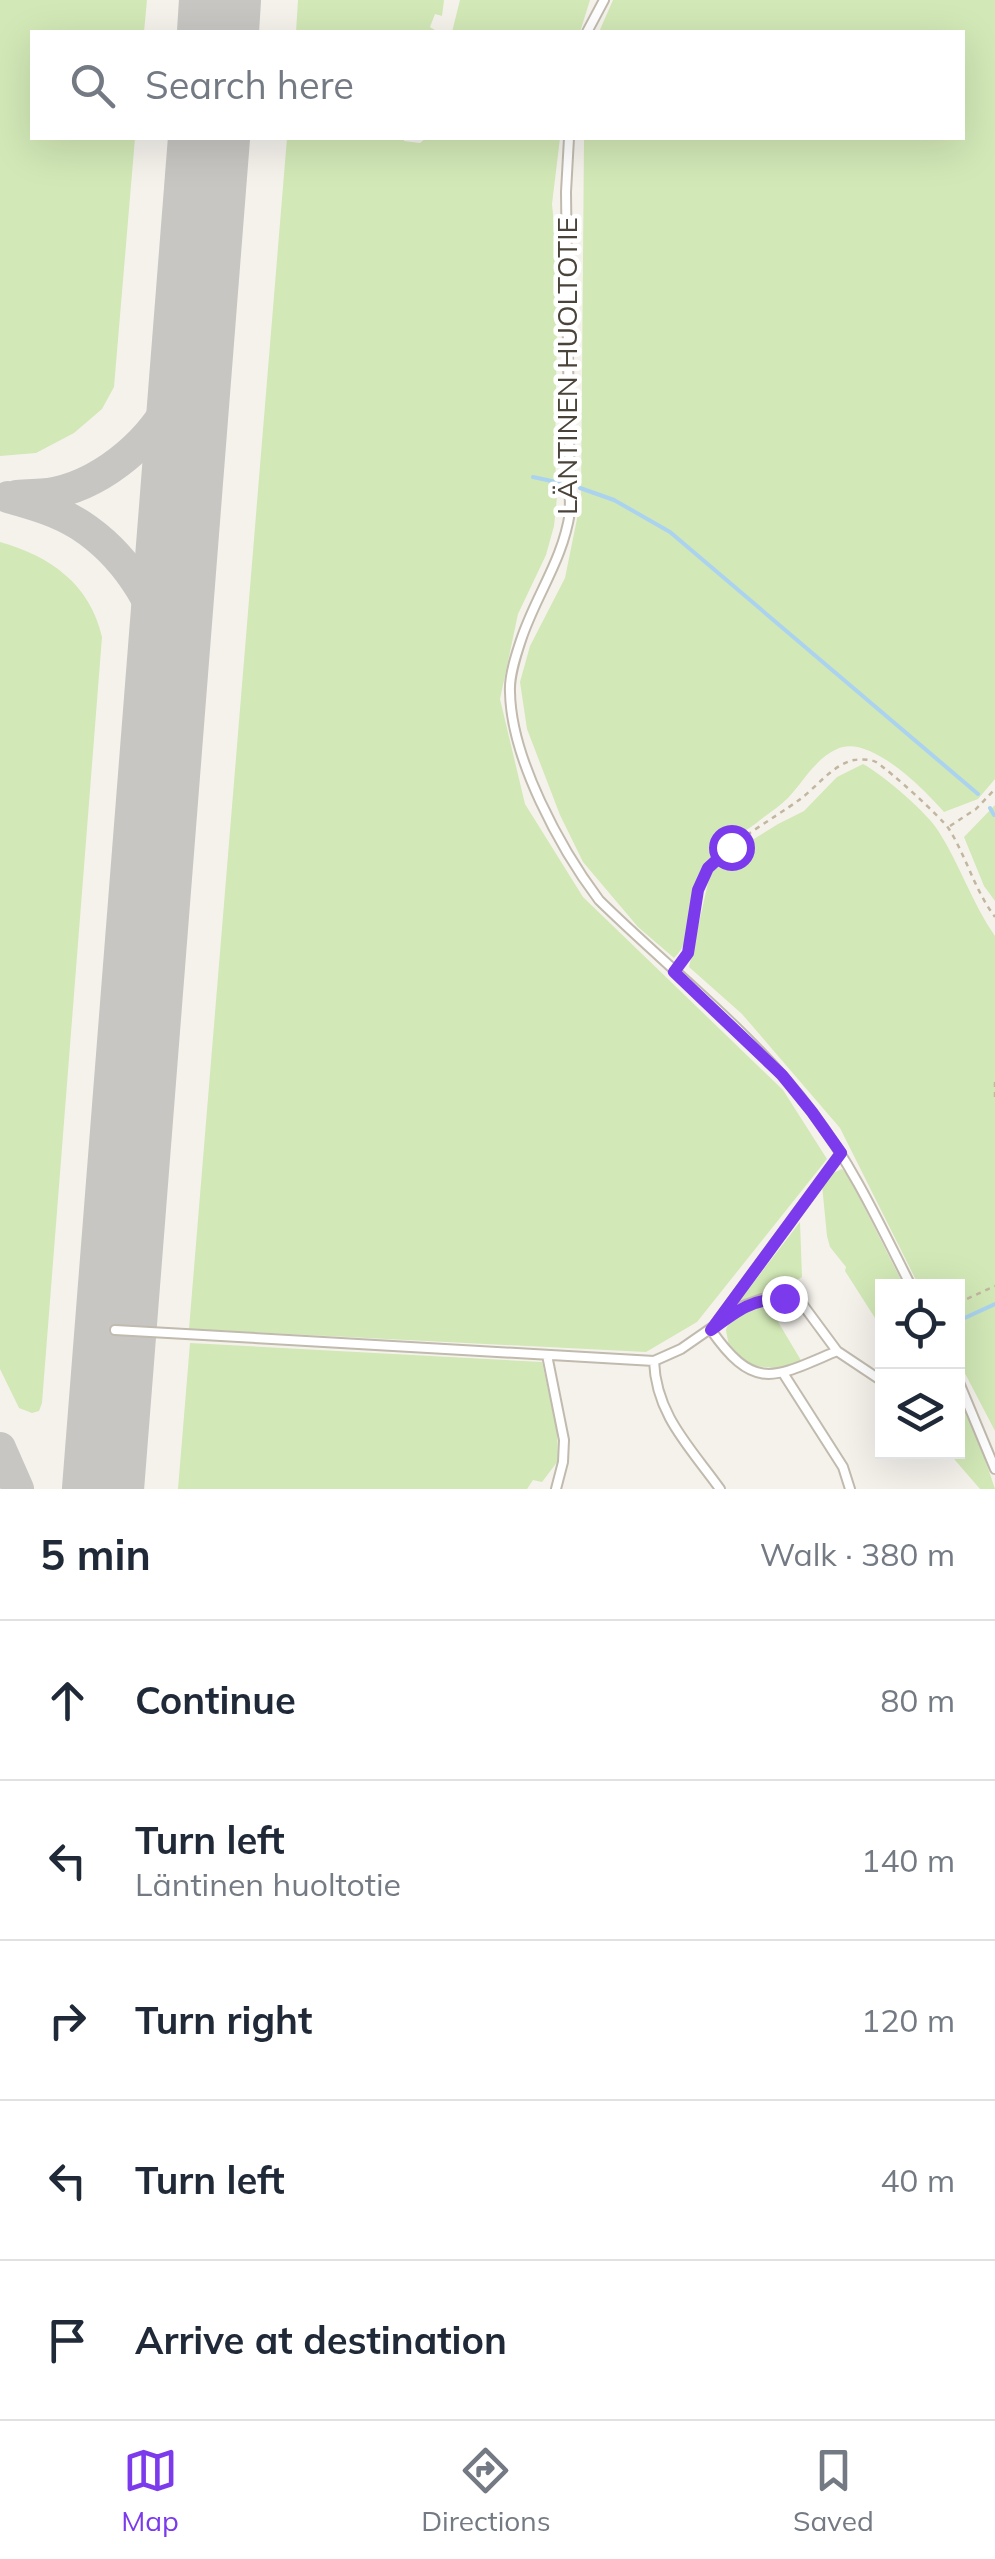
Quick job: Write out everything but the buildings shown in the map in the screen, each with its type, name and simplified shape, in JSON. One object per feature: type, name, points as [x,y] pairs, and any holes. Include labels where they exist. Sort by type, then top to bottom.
[{"type":"lane","points":[[588,30],[602,0]]},
{"type":"lane","name":"LÄNTINEN HUOLTOTIE","points":[[569,140],[566,192],[570,512],[559,558],[521,640],[509,688],[513,725],[548,816],[577,871],[599,900],[782,1075],[841,1153],[908,1279]]},
{"type":"lane","points":[[711,1330],[841,1153]]},
{"type":"lane","points":[[115,1330],[654,1361],[681,1349],[743,1306],[762,1299],[784,1298],[803,1304],[837,1351],[875,1376]]},
{"type":"lane","points":[[711,1330],[728,1355],[746,1369],[765,1374],[784,1374],[837,1351]]},
{"type":"lane","points":[[547,1355],[564,1440],[564,1462],[556,1489]]},
{"type":"lane","points":[[654,1361],[659,1400],[720,1489]]},
{"type":"lane","points":[[784,1374],[843,1467],[850,1489]]},
{"type":"lane","points":[[965,1397],[995,1469]]},
{"type":"path","points":[[674,972],[688,953],[698,890],[708,868],[731,847],[814,789],[837,767],[857,759],[874,760],[948,827],[980,896],[995,916]]},
{"type":"path","points":[[948,827],[976,810],[995,788]]},
{"type":"path","points":[[995,1082],[995,1102]]},
{"type":"path","points":[[965,1300],[995,1286]]},
{"type":"green space","points":[[0,0],[147,0],[144,30],[30,30],[30,140],[135,140],[114,387],[102,409],[74,433],[36,453],[0,456]]},
{"type":"green space","points":[[298,0],[444,0],[442,16],[435,14],[430,27],[435,30],[296,30]]},
{"type":"green space","points":[[460,0],[590,0],[581,30],[452,30]]},
{"type":"green space","points":[[613,0],[995,0],[995,779],[978,799],[944,812],[910,778],[880,756],[850,746],[829,753],[785,801],[717,852],[702,869],[694,889],[685,941],[674,958],[638,927],[583,862],[527,729],[520,682],[530,646],[565,578],[581,499],[584,140],[965,140],[965,30],[600,30]]},
{"type":"green space","points":[[287,140],[560,140],[552,204],[558,266],[554,526],[546,555],[518,614],[500,699],[525,804],[583,897],[783,1090],[827,1159],[697,1322],[646,1352],[189,1329]]},
{"type":"green space","points":[[0,542],[51,564],[78,587],[102,637],[42,1403],[39,1411],[32,1413],[19,1408],[0,1369]]},
{"type":"green space","points":[[863,764],[904,795],[933,824],[995,936],[995,1431],[965,1373],[965,1279],[916,1279],[840,1128],[742,1014],[689,967],[710,874],[727,856],[804,811],[837,777]]},
{"type":"green space","points":[[995,805],[995,901],[984,886],[964,837]]},
{"type":"green space","points":[[842,1169],[848,1175],[900,1279],[875,1279],[875,1318],[830,1247],[822,1185]]},
{"type":"green space","points":[[800,1222],[802,1277],[776,1294],[737,1304]]},
{"type":"green space","points":[[768,1305],[802,1362],[762,1367],[742,1360],[729,1346],[726,1330],[733,1319],[748,1309]]},
{"type":"green space","points":[[190,1343],[542,1362],[557,1430],[558,1461],[542,1482],[533,1480],[527,1489],[178,1489]]},
{"type":"green space","points":[[965,1410],[995,1489],[980,1489],[954,1459],[965,1459]]},
{"type":"waterway","points":[[533,477],[561,483]]},
{"type":"waterway","points":[[580,488],[614,500],[670,532],[978,794]]},
{"type":"waterway","points":[[990,808],[994,815]]},
{"type":"waterway","points":[[965,1318],[995,1304]]},
{"type":"taxiway","points":[[17,496],[67,490],[119,462],[148,435],[170,404],[192,345]]},
{"type":"taxiway","points":[[8,497],[72,520],[96,536],[123,564],[145,597],[161,632],[167,690]]},
{"type":"taxiway","points":[[0,1448],[18,1489]]},
{"type":"runway","points":[[218,30],[220,0]]},
{"type":"runway","points":[[103,1489],[209,140]]},
{"type":"route","points":[[731,847],[708,868],[698,890],[688,953],[674,972],[782,1075],[841,1153],[711,1330],[743,1306],[762,1299],[784,1298]]}]
